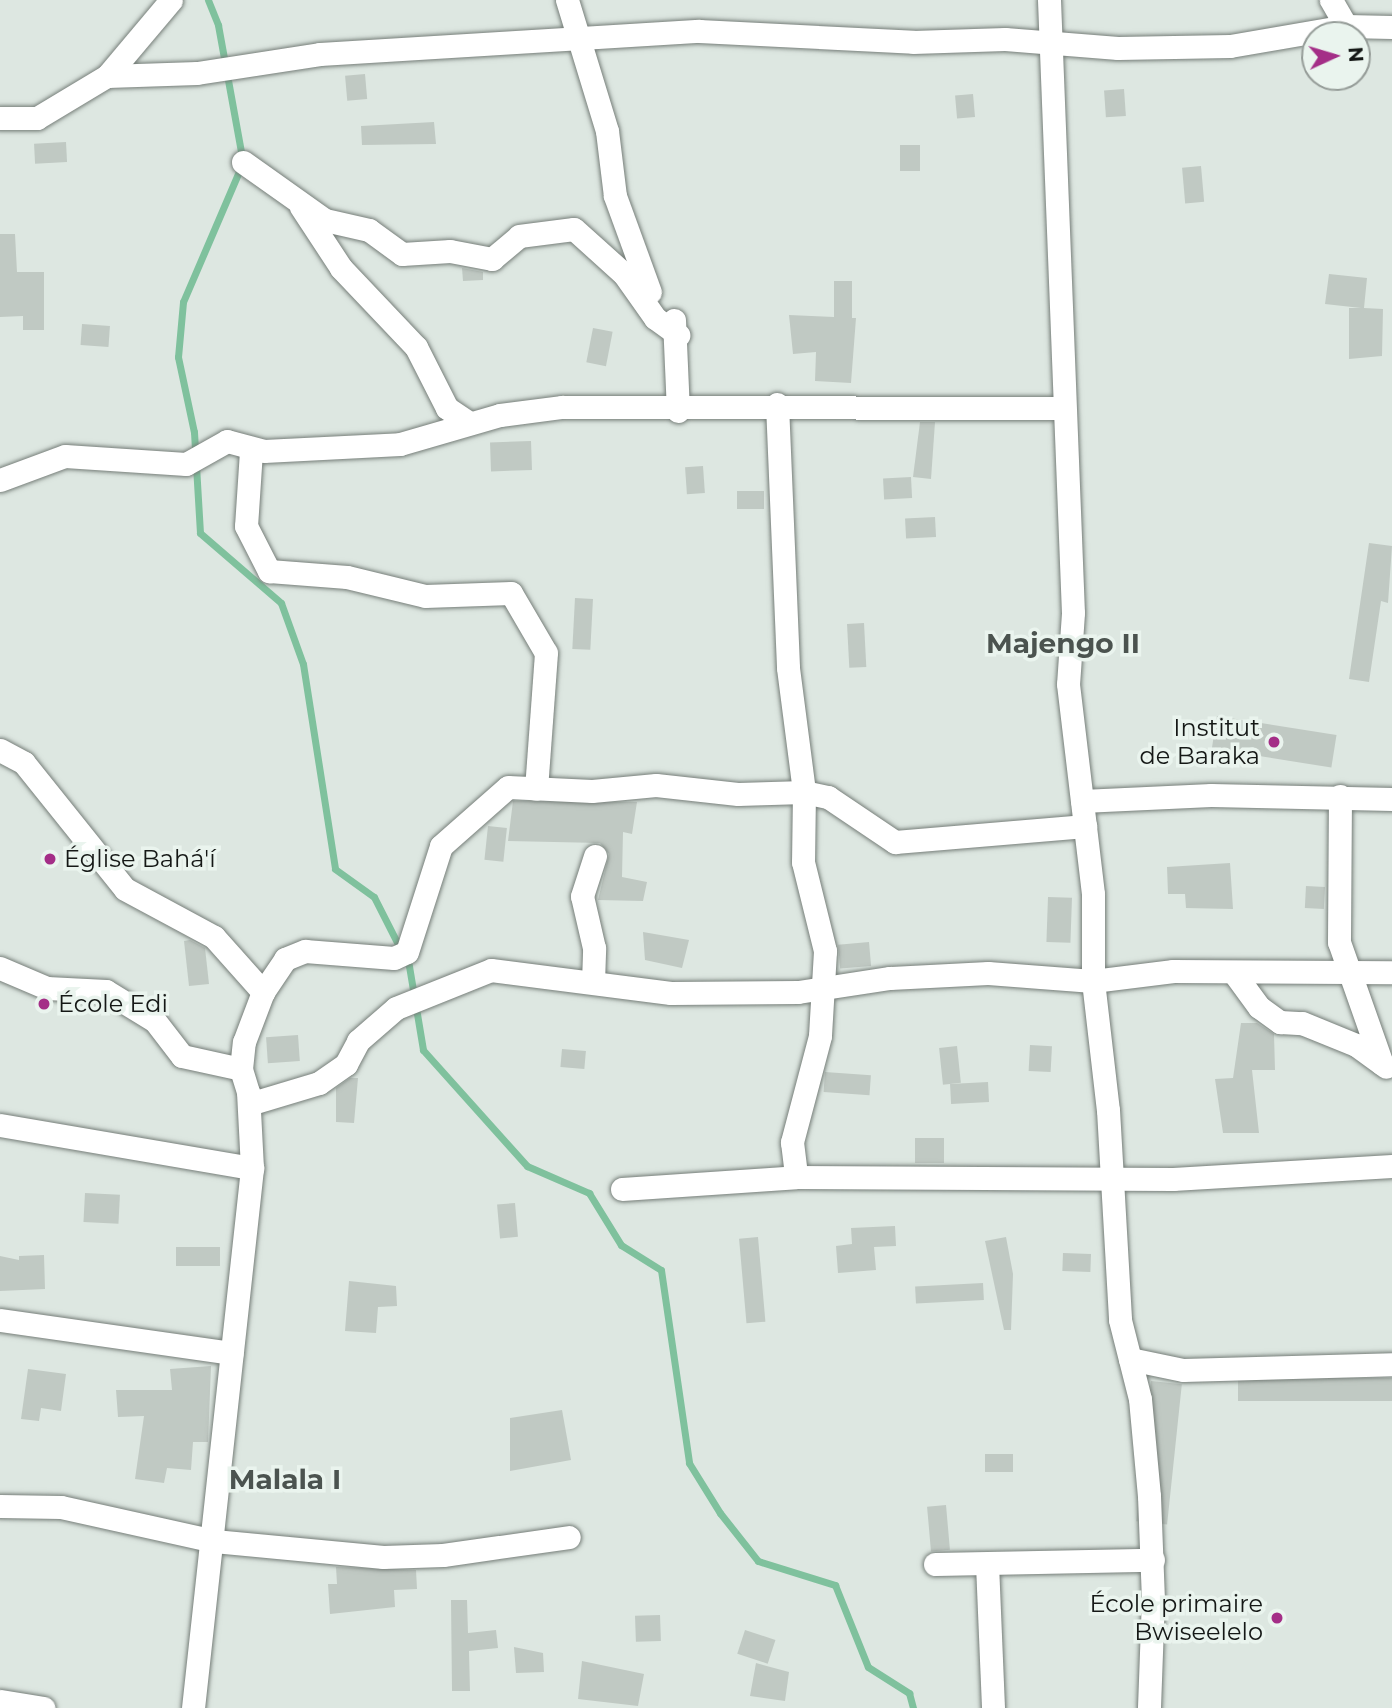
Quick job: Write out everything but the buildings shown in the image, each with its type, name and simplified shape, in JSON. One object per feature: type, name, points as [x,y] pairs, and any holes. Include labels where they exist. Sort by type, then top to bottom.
[{"type":"street","points":[[0,118],[37,118],[107,76],[172,0]]},
{"type":"street","points":[[567,0],[582,40],[607,131],[615,195],[638,268],[652,296],[673,317],[678,335],[678,411]]},
{"type":"street","points":[[1049,0],[1061,408],[1073,613],[1068,684],[1093,894],[1093,981],[1111,1179],[1120,1320],[1140,1399],[1153,1560],[1149,1708]]},
{"type":"street","points":[[1331,0],[1343,21]]},
{"type":"street","points":[[1371,27],[1392,27]]},
{"type":"street","points":[[107,76],[197,73],[320,54],[699,31],[1230,46],[1301,34]]},
{"type":"street","points":[[243,162],[294,194],[325,220],[369,230],[402,254],[450,251],[492,259],[519,236],[574,229],[624,274],[655,318],[678,335]]},
{"type":"street","points":[[294,194],[341,268],[416,347],[447,408],[469,423]]},
{"type":"street","points":[[0,480],[65,457],[177,465],[227,441],[251,451],[400,444],[469,423],[562,407],[678,411],[777,404],[1061,408]]},
{"type":"street","points":[[777,404],[788,668],[804,792],[803,862],[817,900],[824,988],[820,1037],[792,1142],[796,1177]]},
{"type":"street","points":[[251,451],[246,526],[269,571],[347,577],[425,596],[512,593],[546,653],[536,789]]},
{"type":"street","points":[[0,750],[24,763],[125,889],[214,937],[263,992]]},
{"type":"street","points":[[193,1708],[214,1541],[253,1168],[249,1104],[241,1069],[244,1042],[263,992],[285,959],[305,951],[394,958],[407,952],[441,846],[508,787],[536,789],[656,785],[738,794],[804,792],[828,797],[895,842],[1084,826]]},
{"type":"street","points":[[1082,801],[1340,796],[1392,799]]},
{"type":"street","points":[[1340,796],[1339,942],[1346,973],[1368,1012],[1387,1067]]},
{"type":"street","points":[[593,982],[594,948],[582,896],[595,856]]},
{"type":"street","points":[[0,968],[47,988],[106,991],[155,1021],[182,1056],[241,1069]]},
{"type":"street","points":[[249,1104],[318,1083],[346,1064],[358,1041],[396,1009],[491,970],[671,993],[824,988],[988,973],[1093,981],[1174,971],[1392,972]]},
{"type":"street","points":[[1234,973],[1259,1007],[1280,1022],[1302,1023],[1356,1045],[1387,1067]]},
{"type":"street","points":[[0,1125],[253,1168]]},
{"type":"street","points":[[622,1189],[796,1177],[1111,1179],[1392,1166]]},
{"type":"street","points":[[0,1320],[232,1353]]},
{"type":"street","points":[[1130,1359],[1183,1370],[1392,1364]]},
{"type":"street","points":[[0,1506],[61,1507],[112,1515],[214,1541],[395,1556],[569,1537]]},
{"type":"street","points":[[935,1564],[1153,1560]]},
{"type":"street","points":[[987,1564],[993,1708]]},
{"type":"street","points":[[0,1701],[43,1708]]},
{"type":"waterway","points":[[208,0],[218,25],[243,162],[183,302],[178,357],[194,432],[200,533],[281,603],[303,664],[335,869],[374,897],[409,966],[423,1050],[527,1166],[589,1193],[621,1245],[661,1270],[689,1463],[720,1513],[758,1561],[835,1585],[868,1667],[909,1693],[913,1708]]},
{"type":"place","name":"Institut de Baraka","points":[[1274,742]]},
{"type":"place","name":"Église Bahá'í","points":[[50,859]]},
{"type":"place","name":"École Edi","points":[[44,1004]]},
{"type":"place","name":"École primaire Bwiseelelo","points":[[1277,1618]]},
{"type":"district","name":"Majengo II","points":[[1063,643]]},
{"type":"district","name":"Malala I","points":[[285,1479]]}]
